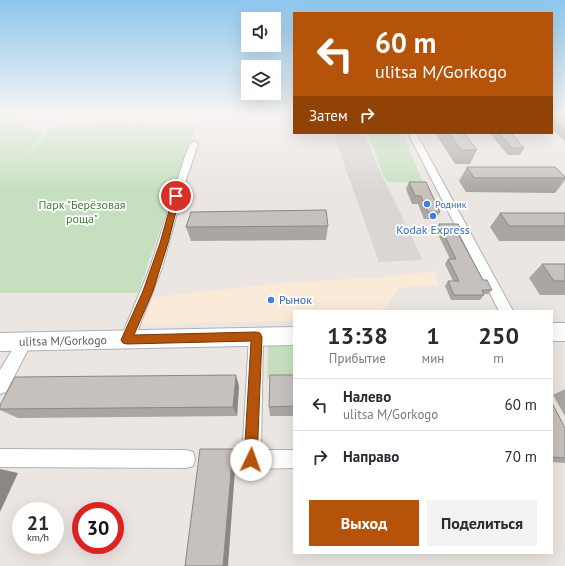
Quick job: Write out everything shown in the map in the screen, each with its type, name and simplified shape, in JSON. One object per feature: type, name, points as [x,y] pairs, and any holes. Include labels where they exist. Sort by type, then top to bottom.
[{"type":"main road","points":[[553,332],[565,332]]},
{"type":"main road","name":"ulitsa M/Gorkogo","points":[[0,342],[293,336]]},
{"type":"street","points":[[415,139],[505,310]]},
{"type":"street","points":[[127,340],[148,291],[164,243],[184,169],[194,144]]},
{"type":"street","points":[[256,337],[251,460],[293,459]]},
{"type":"street","points":[[0,386],[25,342]]},
{"type":"street","points":[[0,458],[186,459]]},
{"type":"shaded area","points":[[335,139],[367,139],[377,165],[423,260],[379,262]]},
{"type":"shaded area","name":"Рынок","points":[[435,271],[439,285],[398,288],[389,304],[383,310],[293,310],[293,321],[142,324],[153,297],[280,283],[386,277]]},
{"type":"green space","name":"Парк \"Берёзовая роща\"","points":[[0,139],[39,139],[22,160],[41,139],[191,139],[138,293],[0,293]]},
{"type":"green space","points":[[370,139],[405,139],[423,182],[388,182],[384,177]]},
{"type":"green space","points":[[268,344],[293,344],[293,379],[267,379]]},
{"type":"building","points":[[454,139],[469,139],[477,150],[461,150]]},
{"type":"building","points":[[505,139],[517,139],[524,148],[512,148]]},
{"type":"building","points":[[467,167],[555,167],[565,178],[474,178]]},
{"type":"building","points":[[409,182],[426,182],[440,212],[428,212],[421,196],[415,196]]},
{"type":"building","points":[[326,210],[328,226],[186,227],[191,212]]},
{"type":"building","points":[[500,213],[565,213],[565,226],[509,226]]},
{"type":"building","points":[[439,224],[458,224],[463,233],[458,234],[483,280],[487,280],[492,290],[482,290],[484,295],[454,295],[448,281],[459,281],[448,259],[456,259]]},
{"type":"building","points":[[542,264],[565,264],[565,281],[554,281]]},
{"type":"building","points":[[236,375],[233,407],[0,409],[0,405],[15,377]]},
{"type":"building","points":[[270,375],[293,375],[293,406],[269,407]]},
{"type":"building","points":[[553,405],[565,428],[565,458],[553,457]]},
{"type":"building","points":[[200,449],[233,449],[223,566],[185,566]]},
{"type":"place","name":"Родник","points":[[427,204]]},
{"type":"place","name":"Kodak Express","points":[[433,216]]},
{"type":"place","name":"Рынок","points":[[271,300]]},
{"type":"route","points":[[176,196],[164,243],[148,291],[127,340],[256,337],[251,460]]}]
